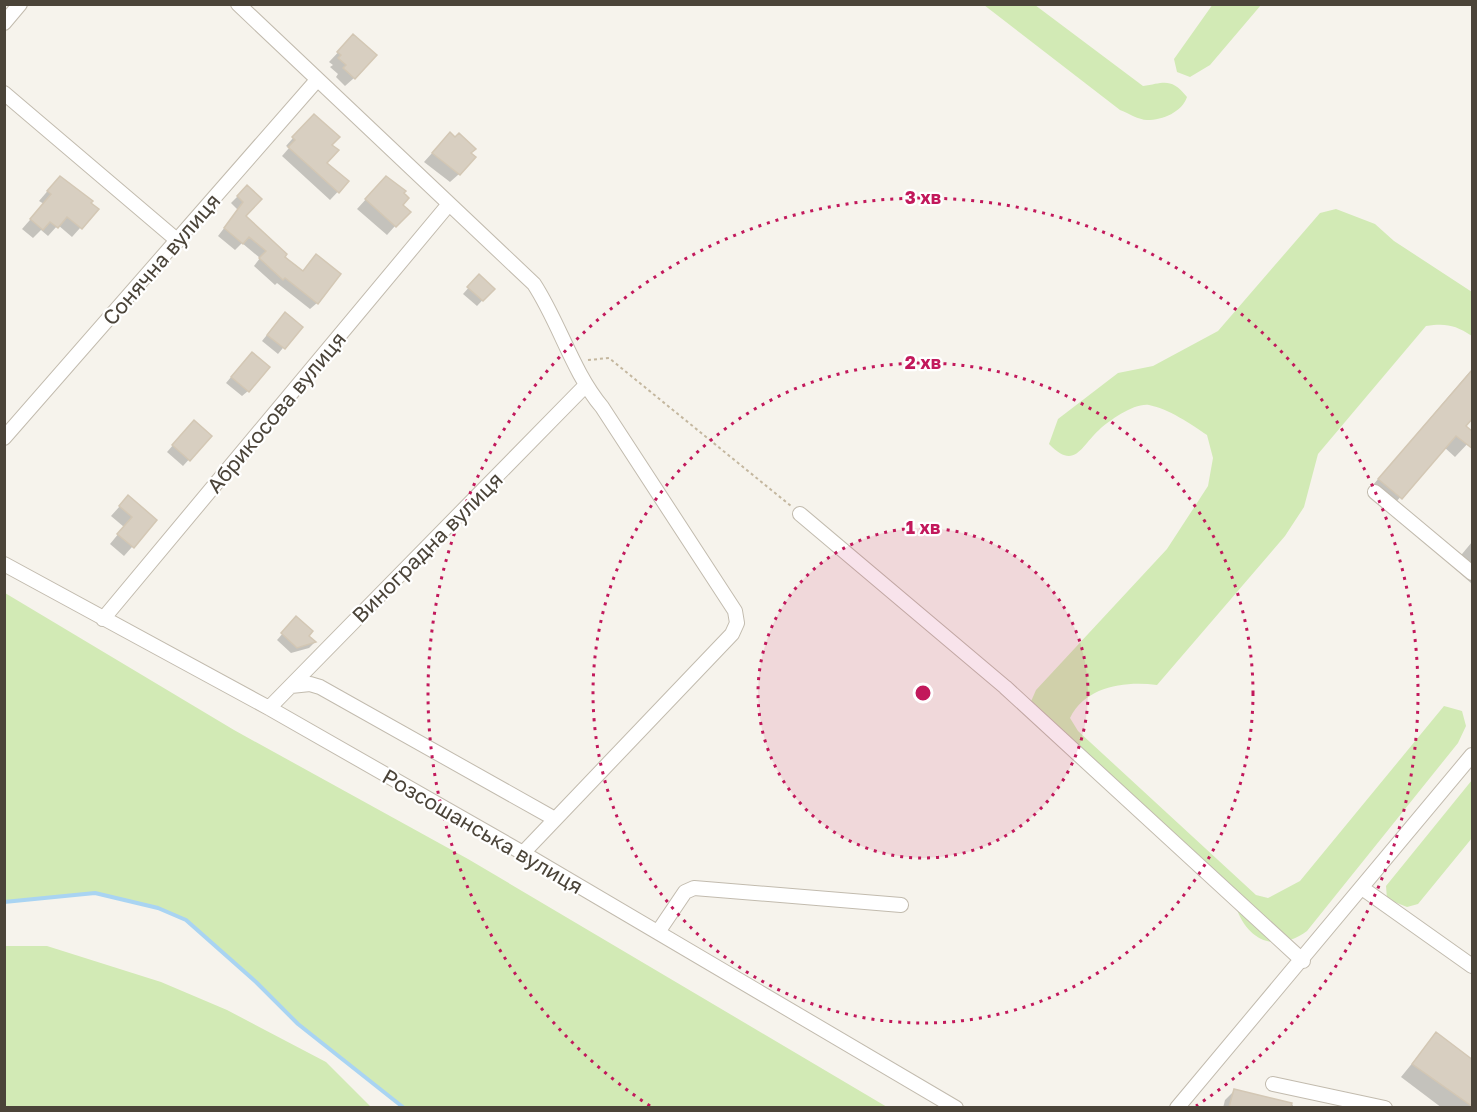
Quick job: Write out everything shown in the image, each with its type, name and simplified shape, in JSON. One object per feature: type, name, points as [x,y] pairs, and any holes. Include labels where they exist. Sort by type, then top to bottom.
[{"type":"street","points":[[4,23],[20,4]]},
{"type":"street","points":[[238,4],[534,284],[548,306],[585,386],[602,408],[735,611],[737,623],[732,634],[523,853]]},
{"type":"street","name":"Сонячна вулиця","points":[[4,438],[317,80]]},
{"type":"street","points":[[4,93],[177,241]]},
{"type":"street","name":"Абрикосова вулиця","points":[[103,620],[449,204]]},
{"type":"street","name":"Виноградна вулиця","points":[[269,708],[585,386]]},
{"type":"street","points":[[1374,492],[1473,573]]},
{"type":"street","points":[[800,514],[1005,687],[1303,961]]},
{"type":"street","name":"Розсошанська вулиця","points":[[4,564],[103,620],[269,708],[523,853],[956,1107]]},
{"type":"street","points":[[291,686],[310,684],[320,687],[555,819]]},
{"type":"street","points":[[1178,1106],[1303,961],[1473,755]]},
{"type":"street","points":[[658,932],[685,892],[694,888],[901,905]]},
{"type":"street","points":[[1362,888],[1473,966]]},
{"type":"street","points":[[1273,1084],[1385,1107]]},
{"type":"path","points":[[585,386],[587,360],[609,358],[800,514]]},
{"type":"green space","points":[[1213,4],[1261,5],[1210,65],[1190,77],[1177,72],[1174,59]]},
{"type":"green space","points":[[984,5],[1035,5],[1143,86],[1172,84],[1187,97],[1185,102],[1176,111],[1159,119],[1141,119],[1120,110]]},
{"type":"green space","points":[[1336,209],[1375,224],[1394,241],[1472,292],[1472,336],[1450,326],[1426,326],[1318,454],[1304,507],[1285,536],[1157,685],[1120,685],[1096,692],[1077,707],[1070,718],[1078,731],[1256,895],[1268,898],[1300,881],[1444,706],[1462,711],[1466,726],[1458,743],[1307,931],[1296,938],[1275,942],[1256,936],[1248,929],[1236,907],[1033,723],[1029,706],[1036,690],[1167,549],[1208,486],[1213,458],[1207,435],[1172,413],[1143,405],[1129,409],[1109,422],[1072,456],[1058,452],[1049,444],[1058,419],[1118,373],[1153,366],[1218,331],[1320,213]]},
{"type":"green space","points":[[5,593],[234,730],[468,859],[887,1107],[404,1107],[298,1024],[256,982],[186,920],[158,908],[95,893],[5,902]]},
{"type":"green space","points":[[1472,780],[1472,838],[1418,904],[1407,907],[1387,899],[1386,886]]},
{"type":"green space","points":[[5,946],[47,946],[161,982],[227,1010],[326,1062],[371,1107],[5,1107]]},
{"type":"building","points":[[353,34],[377,55],[355,79],[343,68],[346,65],[338,58],[341,55],[337,52]]},
{"type":"building","points":[[314,114],[340,137],[332,145],[339,150],[327,163],[349,181],[339,193],[288,147],[295,140],[292,137]]},
{"type":"building","points":[[450,132],[455,137],[459,133],[476,149],[471,153],[476,157],[460,175],[432,153]]},
{"type":"building","points":[[60,176],[93,201],[91,203],[99,209],[82,229],[67,217],[58,228],[50,222],[43,230],[30,219],[51,194],[47,191]]},
{"type":"building","points":[[386,176],[406,191],[404,193],[409,198],[403,205],[411,212],[396,227],[365,199]]},
{"type":"building","points":[[247,185],[262,199],[246,216],[287,254],[285,257],[303,271],[316,254],[341,274],[318,304],[285,278],[283,280],[259,258],[266,251],[249,237],[243,244],[224,228],[243,202],[237,196]]},
{"type":"building","points":[[479,274],[495,289],[483,301],[467,287]]},
{"type":"building","points":[[285,312],[303,327],[285,349],[267,335]]},
{"type":"building","points":[[252,352],[270,367],[249,392],[231,377]]},
{"type":"building","points":[[1473,369],[1473,418],[1466,426],[1473,432],[1473,449],[1456,436],[1402,499],[1378,479]]},
{"type":"building","points":[[194,420],[212,436],[190,461],[172,445]]},
{"type":"building","points":[[128,495],[157,520],[134,548],[117,534],[132,517],[119,506]]},
{"type":"building","points":[[296,616],[313,631],[309,636],[316,642],[297,648],[281,633]]},
{"type":"building","points":[[1436,1032],[1473,1060],[1473,1107],[1412,1064]]},
{"type":"building","points":[[1234,1089],[1292,1103],[1291,1107],[1229,1107]]},
{"type":"waterway","points":[[4,902],[95,893],[158,908],[186,920],[256,982],[298,1024],[404,1108]]}]
